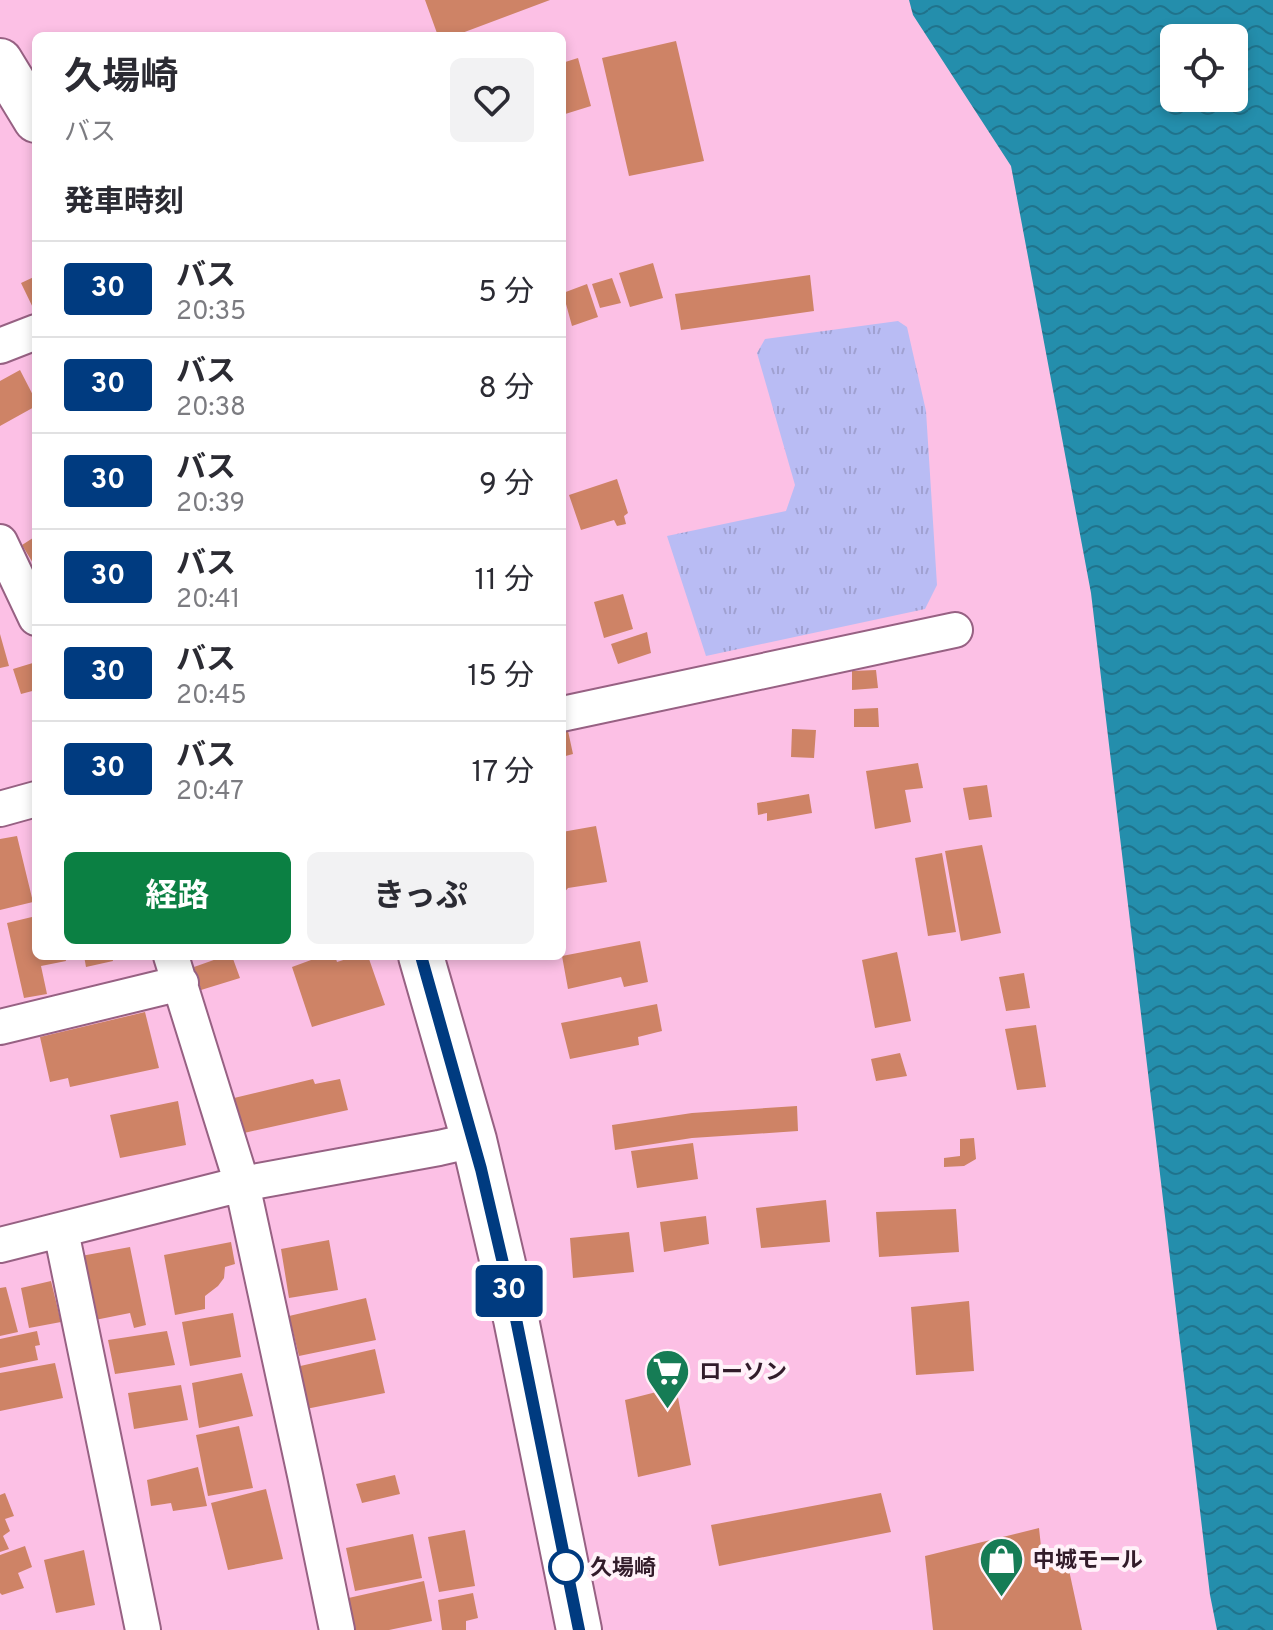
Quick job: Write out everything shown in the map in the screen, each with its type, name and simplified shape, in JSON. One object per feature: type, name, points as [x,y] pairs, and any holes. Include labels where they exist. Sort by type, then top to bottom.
[{"type":"highway","points":[[0,61],[32,113]]},
{"type":"highway","points":[[422,960],[474,1140],[516,1319],[579,1630]]},
{"type":"street","points":[[0,346],[32,334]]},
{"type":"street","points":[[0,542],[11,587],[32,613]]},
{"type":"street","points":[[566,713],[955,630]]},
{"type":"street","points":[[0,809],[32,800]]},
{"type":"street","points":[[0,1027],[176,970],[242,1184],[337,1630]]},
{"type":"street","points":[[0,1245],[242,1184],[474,1140]]},
{"type":"street","points":[[61,1231],[143,1630]]},
{"type":"green space","points":[[898,321],[907,327],[926,411],[937,585],[925,609],[706,656],[667,536],[786,511],[795,485],[757,353],[765,339]]},
{"type":"water","points":[[909,0],[1273,0],[1273,1630],[1217,1630],[1210,1595],[1091,593],[1011,166],[913,15]]},
{"type":"building","points":[[425,0],[550,0],[465,32],[437,32]]},
{"type":"building","points":[[676,41],[704,161],[629,176],[602,58]]},
{"type":"building","points":[[578,58],[591,106],[566,114],[566,62]]},
{"type":"building","points":[[653,263],[663,298],[630,307],[619,273]]},
{"type":"building","points":[[810,275],[814,311],[681,330],[675,294]]},
{"type":"building","points":[[32,278],[32,306],[21,283]]},
{"type":"building","points":[[612,278],[621,303],[600,308],[592,284]]},
{"type":"building","points":[[587,284],[598,317],[572,326],[566,292]]},
{"type":"building","points":[[20,370],[32,393],[32,408],[0,426],[0,381]]},
{"type":"building","points":[[617,479],[628,513],[624,516],[626,524],[617,526],[614,520],[581,530],[569,495]]},
{"type":"building","points":[[32,539],[32,561],[22,545]]},
{"type":"building","points":[[623,594],[633,629],[604,638],[594,602]]},
{"type":"building","points":[[647,632],[651,653],[618,664],[611,644]]},
{"type":"building","points":[[0,634],[9,666],[0,668]]},
{"type":"building","points":[[32,663],[32,691],[21,694],[13,669]]},
{"type":"building","points":[[876,670],[878,688],[852,690],[852,671]]},
{"type":"building","points":[[878,708],[879,727],[854,727],[854,709]]},
{"type":"building","points":[[792,729],[816,730],[814,758],[791,757]]},
{"type":"building","points":[[566,731],[573,754],[566,756]]},
{"type":"building","points":[[918,763],[923,788],[905,790],[911,822],[875,829],[866,771]]},
{"type":"building","points":[[987,785],[992,817],[969,820],[963,788]]},
{"type":"building","points":[[809,794],[812,813],[767,821],[767,813],[758,815],[757,803]]},
{"type":"building","points":[[596,826],[607,882],[566,890],[566,831]]},
{"type":"building","points":[[17,836],[32,902],[0,910],[0,839]]},
{"type":"building","points":[[982,845],[1001,933],[961,941],[945,851]]},
{"type":"building","points":[[942,853],[956,932],[928,936],[915,858]]},
{"type":"building","points":[[32,917],[32,960],[66,960],[41,966],[47,994],[24,998],[7,923]]},
{"type":"building","points":[[640,941],[648,982],[624,987],[621,977],[568,989],[563,960],[566,960],[566,955]]},
{"type":"building","points":[[897,952],[911,1021],[875,1028],[862,960]]},
{"type":"building","points":[[85,960],[113,960],[113,961],[86,967]]},
{"type":"building","points":[[214,960],[233,960],[240,978],[201,990],[194,967]]},
{"type":"building","points":[[311,960],[369,960],[385,1005],[312,1027],[292,967]]},
{"type":"building","points":[[1024,973],[1030,1008],[1006,1011],[999,977]]},
{"type":"building","points":[[657,1004],[662,1031],[638,1037],[639,1045],[570,1059],[561,1023]]},
{"type":"building","points":[[145,1012],[159,1068],[70,1087],[68,1078],[50,1082],[40,1037]]},
{"type":"building","points":[[1036,1025],[1046,1087],[1017,1090],[1005,1029]]},
{"type":"building","points":[[900,1053],[907,1076],[876,1081],[871,1059]]},
{"type":"building","points":[[313,1079],[315,1084],[340,1079],[348,1110],[244,1133],[234,1098]]},
{"type":"building","points":[[178,1101],[186,1145],[120,1158],[110,1115]]},
{"type":"building","points":[[797,1106],[798,1131],[692,1138],[615,1150],[612,1125],[692,1113]]},
{"type":"building","points":[[974,1138],[976,1159],[964,1166],[944,1167],[944,1158],[960,1156],[960,1139]]},
{"type":"building","points":[[693,1143],[698,1179],[637,1188],[631,1151]]},
{"type":"building","points":[[826,1200],[830,1242],[761,1248],[756,1208]]},
{"type":"building","points":[[956,1209],[959,1252],[879,1257],[876,1212]]},
{"type":"building","points":[[706,1216],[709,1244],[664,1252],[660,1222]]},
{"type":"building","points":[[629,1232],[634,1272],[573,1278],[570,1238]]},
{"type":"building","points":[[329,1240],[338,1290],[289,1298],[281,1249]]},
{"type":"building","points":[[231,1242],[235,1264],[225,1267],[224,1278],[205,1296],[205,1309],[175,1315],[164,1255]]},
{"type":"building","points":[[130,1247],[146,1325],[134,1328],[130,1313],[95,1320],[81,1256]]},
{"type":"building","points":[[51,1281],[61,1322],[29,1328],[21,1288]]},
{"type":"building","points":[[6,1287],[18,1332],[0,1336],[0,1288]]},
{"type":"building","points":[[366,1298],[376,1340],[299,1356],[289,1316]]},
{"type":"building","points":[[969,1301],[974,1371],[916,1375],[911,1307]]},
{"type":"building","points":[[233,1313],[241,1357],[190,1366],[182,1322]]},
{"type":"building","points":[[37,1331],[40,1345],[35,1346],[38,1360],[0,1368],[0,1339]]},
{"type":"building","points":[[167,1331],[175,1365],[115,1374],[108,1340]]},
{"type":"building","points":[[375,1349],[385,1393],[306,1409],[296,1367]]},
{"type":"building","points":[[55,1363],[63,1398],[0,1411],[0,1373]]},
{"type":"building","points":[[242,1373],[253,1416],[199,1428],[192,1383]]},
{"type":"building","points":[[181,1385],[188,1420],[134,1429],[128,1393]]},
{"type":"building","points":[[676,1387],[691,1465],[638,1477],[625,1400]]},
{"type":"building","points":[[239,1426],[253,1488],[208,1496],[196,1435]]},
{"type":"building","points":[[198,1467],[207,1506],[173,1511],[171,1503],[151,1506],[147,1480]]},
{"type":"building","points":[[395,1475],[400,1494],[362,1503],[356,1484]]},
{"type":"building","points":[[266,1489],[283,1559],[228,1570],[211,1503]]},
{"type":"building","points":[[5,1493],[14,1516],[5,1519],[10,1531],[3,1536],[9,1549],[0,1552],[0,1495]]},
{"type":"building","points":[[881,1493],[891,1532],[719,1566],[711,1525]]},
{"type":"building","name":"中城モール","points":[[1039,1528],[1043,1565],[1067,1561],[1082,1630],[933,1630],[925,1556]]},
{"type":"building","points":[[465,1530],[475,1586],[439,1592],[428,1537]]},
{"type":"building","points":[[413,1534],[422,1578],[355,1591],[346,1548]]},
{"type":"building","points":[[25,1546],[32,1567],[18,1573],[24,1588],[2,1595],[0,1555]]},
{"type":"building","points":[[84,1550],[95,1605],[56,1613],[44,1560]]},
{"type":"building","points":[[424,1581],[432,1621],[389,1630],[352,1630],[344,1599]]},
{"type":"building","points":[[473,1593],[478,1618],[466,1621],[466,1630],[442,1630],[438,1600]]},
{"type":"bus line","name":"30","points":[[422,960],[481,1169],[516,1319],[579,1630]]},
{"type":"place","name":"ローソン","points":[[668,1410]]},
{"type":"place","name":"久場崎","points":[[566,1567]]},
{"type":"place","name":"中城モール","points":[[1002,1598]]}]
